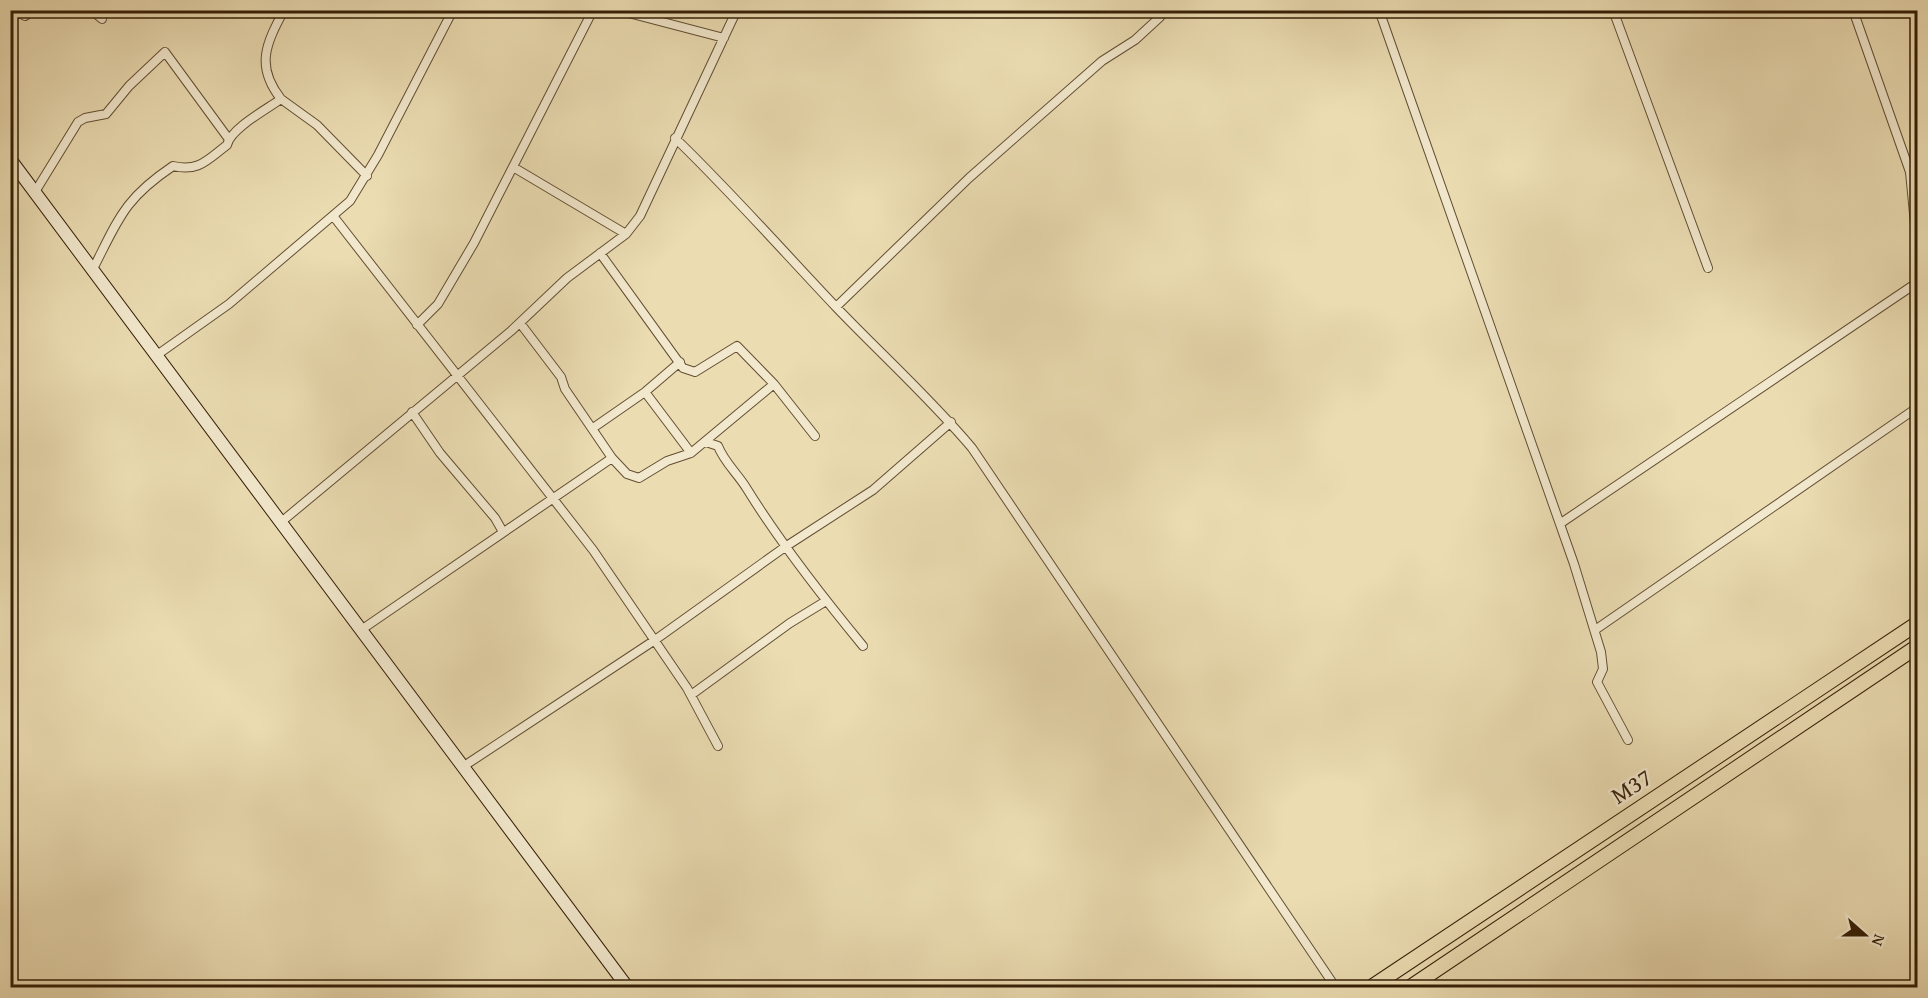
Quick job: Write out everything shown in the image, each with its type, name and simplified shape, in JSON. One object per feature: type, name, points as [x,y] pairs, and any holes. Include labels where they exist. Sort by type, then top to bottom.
[{"type":"highway","name":"M37","points":[[1370,987],[1917,623]]},
{"type":"highway","name":"M37","points":[[1409,987],[1700,794],[1917,646]]},
{"type":"highway","points":[[1687,777],[1700,794]]},
{"type":"main road","points":[[10,159],[628,987]]},
{"type":"street","points":[[15,10],[25,16],[34,10]]},
{"type":"street","points":[[91,10],[102,19]]},
{"type":"street","points":[[284,10],[269,43],[264,65],[268,83],[281,99],[317,125],[367,176]]},
{"type":"street","points":[[157,355],[229,304],[334,217],[350,201],[367,176],[453,10]]},
{"type":"street","points":[[417,325],[431,312],[474,243],[593,10]]},
{"type":"street","points":[[617,10],[724,38]]},
{"type":"street","points":[[1379,10],[1511,388],[1561,523],[1594,630],[1603,669],[1597,682],[1628,740]]},
{"type":"street","points":[[1613,10],[1708,268]]},
{"type":"street","points":[[1853,10],[1910,172],[1917,255]]},
{"type":"street","points":[[280,523],[520,322],[567,278],[626,234],[640,216],[734,16]]},
{"type":"street","points":[[836,307],[969,178],[1102,61],[1135,40],[1160,17]]},
{"type":"street","points":[[35,192],[78,122],[85,117],[106,114],[129,86],[165,52],[228,138],[227,145],[202,164],[189,170],[173,166],[131,199],[121,213],[93,269]]},
{"type":"street","points":[[228,138],[281,99]]},
{"type":"street","points":[[675,138],[725,186],[836,307],[951,422],[972,448],[1336,987]]},
{"type":"street","points":[[513,167],[626,234]]},
{"type":"street","points":[[334,217],[593,550],[691,695],[718,746]]},
{"type":"street","points":[[600,253],[683,368],[695,372],[737,346],[774,384],[815,436]]},
{"type":"street","points":[[1561,523],[1917,282]]},
{"type":"street","points":[[520,322],[561,377],[565,389],[612,458],[627,474],[639,478],[668,461],[691,453],[774,384]]},
{"type":"street","points":[[593,428],[645,392],[680,362]]},
{"type":"street","points":[[645,392],[691,453]]},
{"type":"street","points":[[1594,630],[1917,408]]},
{"type":"street","points":[[412,412],[440,453],[495,518],[503,532]]},
{"type":"street","points":[[464,766],[655,640],[785,546],[873,490],[951,422]]},
{"type":"street","points":[[706,442],[718,447],[722,457],[747,488],[767,524],[863,646]]},
{"type":"street","points":[[361,630],[612,458]]},
{"type":"street","points":[[691,695],[790,623],[826,601]]}]
